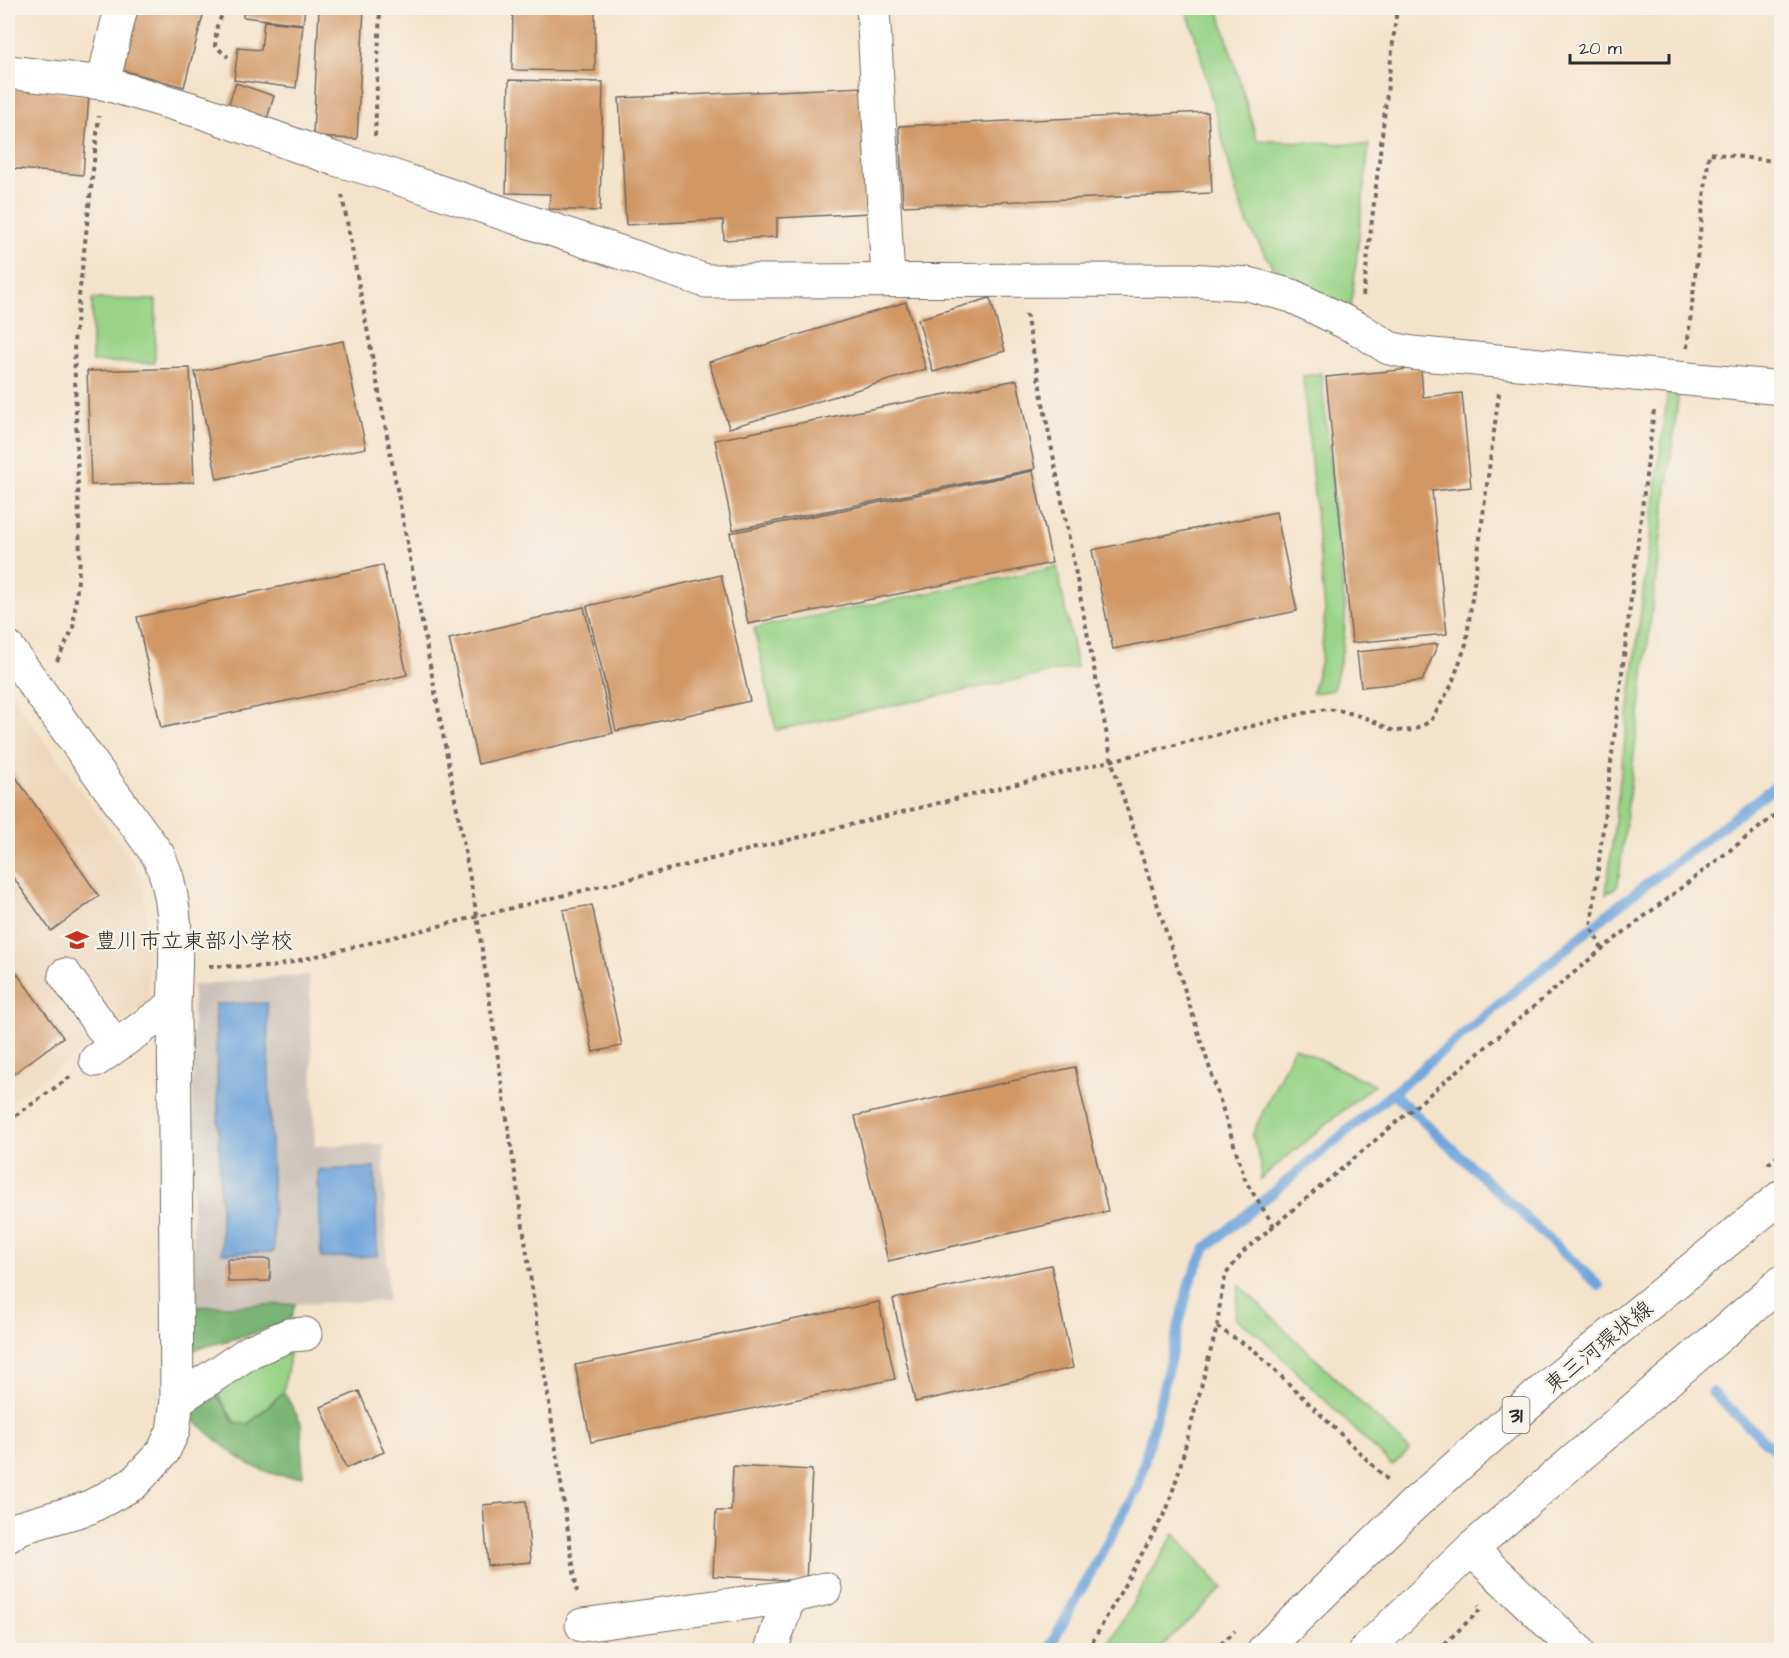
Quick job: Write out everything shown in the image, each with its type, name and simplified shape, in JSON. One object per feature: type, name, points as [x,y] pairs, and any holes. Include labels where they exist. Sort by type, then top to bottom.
[{"type":"street","points":[[103,83],[121,8]]},
{"type":"street","points":[[873,8],[888,279]]},
{"type":"street","points":[[8,72],[103,83],[202,112],[335,159],[706,281],[1190,280],[1248,284],[1292,296],[1359,329],[1389,348],[1412,353],[1782,388]]},
{"type":"street","points":[[8,648],[158,855],[168,880],[176,965],[174,1005],[177,1400],[173,1431],[163,1452],[133,1484],[88,1508],[19,1528],[8,1536]]},
{"type":"street","points":[[65,975],[105,1053],[174,1005]]},
{"type":"street","name":"東三河環状線","points":[[1264,1650],[1413,1505],[1554,1382],[1782,1196]]},
{"type":"street","points":[[1366,1650],[1471,1549],[1782,1282]]},
{"type":"street","points":[[177,1400],[251,1351],[289,1335],[305,1334]]},
{"type":"street","points":[[1471,1549],[1577,1650]]},
{"type":"street","points":[[582,1625],[789,1597],[825,1589]]},
{"type":"street","points":[[771,1650],[789,1597]]},
{"type":"path","points":[[225,8],[217,26],[215,46],[228,57]]},
{"type":"path","points":[[374,170],[380,8]]},
{"type":"path","points":[[1359,329],[1396,8]]},
{"type":"path","points":[[47,703],[54,668],[73,629],[80,559],[74,342],[103,83]]},
{"type":"path","points":[[1602,948],[1591,927],[1671,377],[1708,153],[1782,162]]},
{"type":"path","points":[[335,159],[477,916],[582,1625]]},
{"type":"path","points":[[1020,281],[1112,762],[1247,1185],[1273,1224]]},
{"type":"path","points":[[176,965],[272,967],[1327,709],[1356,714],[1394,731],[1414,730],[1431,721],[1451,686],[1466,644],[1503,362]]},
{"type":"path","points":[[1088,1650],[1167,1509],[1217,1327],[1226,1274],[1244,1251],[1273,1224],[1602,948],[1782,810]]},
{"type":"path","points":[[8,1121],[105,1053]]},
{"type":"path","points":[[1217,1327],[1254,1350],[1413,1505]]},
{"type":"shaded area","name":"豊川市立東部小学校","points":[[8,690],[144,878],[150,1003],[8,1104]]},
{"type":"shaded area","points":[[309,975],[315,1146],[383,1144],[388,1301],[193,1307],[193,985]]},
{"type":"green space","points":[[1186,8],[1218,8],[1257,140],[1369,145],[1351,308],[1278,276],[1249,227],[1237,195]]},
{"type":"green space","points":[[92,299],[156,300],[155,363],[92,362]]},
{"type":"green space","points":[[1321,373],[1345,609],[1345,631],[1333,690],[1312,693],[1321,660],[1325,611],[1303,376]]},
{"type":"green space","points":[[1668,390],[1679,391],[1618,885],[1606,894]]},
{"type":"green space","points":[[1057,567],[1077,667],[776,730],[754,628]]},
{"type":"green space","points":[[1294,1047],[1374,1085],[1260,1179],[1261,1163],[1252,1135]]},
{"type":"green space","points":[[1239,1285],[1410,1450],[1392,1466],[1260,1336],[1235,1318]]},
{"type":"green space","points":[[295,1304],[291,1319],[255,1333],[193,1350],[193,1307]]},
{"type":"green space","points":[[289,1352],[283,1392],[248,1424],[235,1422],[217,1394],[257,1362]]},
{"type":"green space","points":[[284,1392],[301,1423],[303,1476],[284,1476],[257,1468],[221,1444],[189,1416],[217,1395],[235,1423],[249,1424]]},
{"type":"green space","points":[[1174,1534],[1223,1588],[1158,1650],[1105,1650]]},
{"type":"water","points":[[267,1003],[274,1252],[222,1253],[215,1004]]},
{"type":"water","points":[[375,1168],[377,1256],[321,1258],[318,1170]]},
{"type":"building","points":[[135,8],[205,8],[184,87],[118,69]]},
{"type":"building","points":[[244,8],[305,8],[303,24],[243,17]]},
{"type":"building","points":[[319,8],[364,8],[357,139],[313,137]]},
{"type":"building","points":[[513,8],[595,8],[595,71],[512,70]]},
{"type":"building","points":[[264,21],[303,25],[296,88],[234,80],[238,48],[261,50]]},
{"type":"building","points":[[509,80],[603,82],[600,211],[549,209],[550,194],[506,193]]},
{"type":"building","points":[[236,83],[274,96],[266,122],[227,109]]},
{"type":"building","points":[[8,87],[89,95],[83,175],[8,168]]},
{"type":"building","points":[[864,87],[870,213],[777,218],[777,237],[724,240],[723,220],[626,225],[619,98]]},
{"type":"building","points":[[1208,112],[1212,193],[903,206],[899,126]]},
{"type":"building","points":[[990,298],[1005,351],[933,372],[918,319]]},
{"type":"building","points":[[906,302],[926,369],[729,428],[709,362]]},
{"type":"building","points":[[343,341],[366,448],[217,479],[195,372]]},
{"type":"building","points":[[190,368],[194,482],[91,485],[87,371]]},
{"type":"building","points":[[1421,368],[1423,397],[1462,393],[1471,487],[1432,491],[1447,634],[1352,643],[1326,377]]},
{"type":"building","points":[[1017,380],[1035,469],[733,530],[715,440]]},
{"type":"building","points":[[1033,471],[1052,563],[748,624],[730,533]]},
{"type":"building","points":[[1276,512],[1297,611],[1113,649],[1092,550]]},
{"type":"building","points":[[383,565],[407,675],[161,728],[137,617]]},
{"type":"building","points":[[721,575],[750,701],[616,731],[587,606]]},
{"type":"building","points":[[584,607],[613,733],[478,764],[449,639]]},
{"type":"building","points":[[1438,644],[1422,681],[1361,687],[1357,652]]},
{"type":"building","points":[[8,766],[99,896],[51,931],[8,870]]},
{"type":"building","points":[[592,905],[622,1046],[593,1052],[563,910]]},
{"type":"building","points":[[13,968],[63,1037],[8,1078],[8,972]]},
{"type":"building","points":[[1075,1067],[1108,1211],[888,1261],[855,1116]]},
{"type":"building","points":[[227,1259],[270,1259],[270,1281],[228,1282]]},
{"type":"building","points":[[1051,1265],[1073,1368],[915,1402],[893,1299]]},
{"type":"building","points":[[879,1302],[895,1379],[591,1442],[575,1365]]},
{"type":"building","points":[[359,1391],[384,1452],[346,1468],[321,1407]]},
{"type":"building","points":[[733,1466],[812,1470],[806,1581],[713,1576],[716,1511],[731,1511]]},
{"type":"building","points":[[526,1501],[531,1562],[488,1566],[483,1505]]},
{"type":"waterway","points":[[1048,1650],[1138,1487],[1190,1281],[1206,1248],[1615,908],[1782,781]]},
{"type":"waterway","points":[[1393,1093],[1599,1286]]},
{"type":"waterway","points":[[1712,1392],[1782,1457]]},
{"type":"place","name":"豊川市立東部小学校","points":[[77,940]]}]
